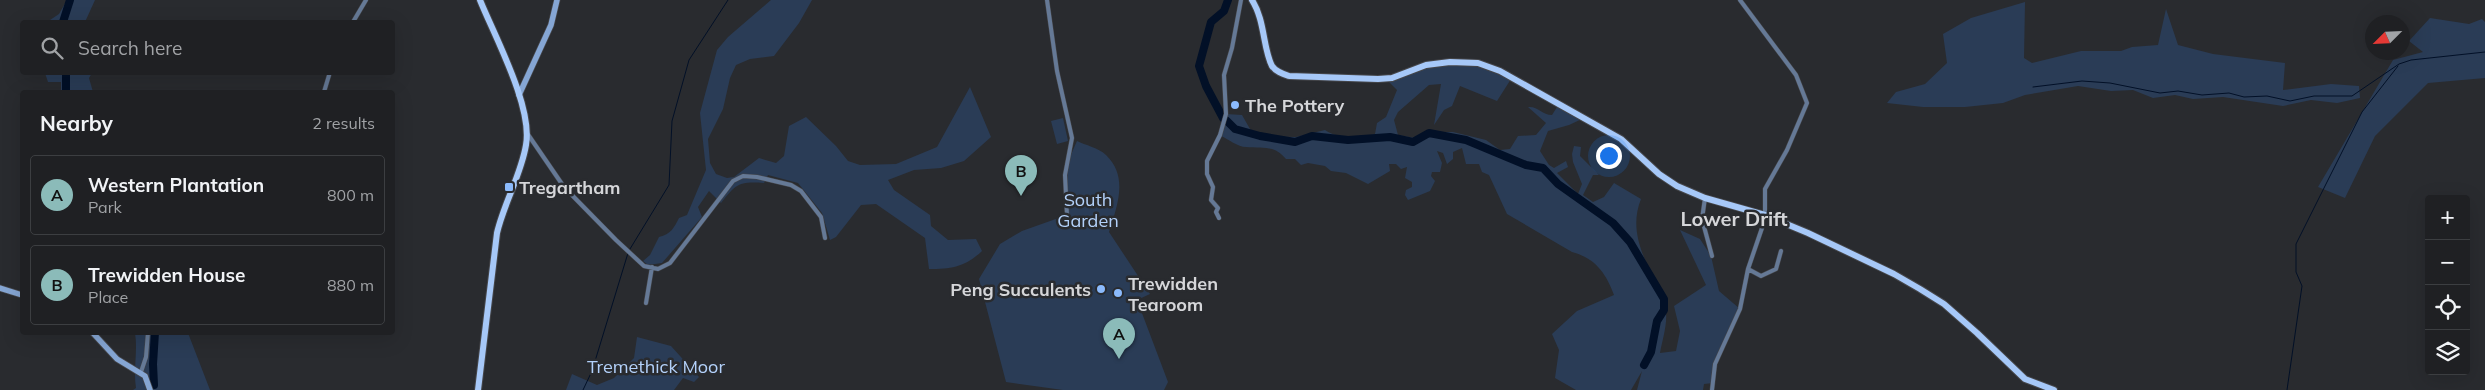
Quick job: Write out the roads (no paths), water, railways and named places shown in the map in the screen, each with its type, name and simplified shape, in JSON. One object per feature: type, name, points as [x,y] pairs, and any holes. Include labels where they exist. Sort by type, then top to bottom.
[{"type":"main road","points":[[478,390],[497,233],[502,211],[524,156],[527,133],[519,95],[480,0]]},
{"type":"main road","points":[[1252,0],[1264,29],[1272,66],[1278,72],[1289,76],[1378,79],[1392,78],[1426,65],[1478,63],[1500,71],[1607,129],[1634,149],[1659,174],[1677,186],[1705,198],[1765,215],[1861,258],[1920,289],[1944,304],[2026,379],[2054,390]]},
{"type":"street","points":[[354,20],[366,0]]},
{"type":"street","points":[[519,95],[552,25],[556,0]]},
{"type":"street","points":[[1048,0],[1057,71],[1072,138],[1064,175],[1067,215]]},
{"type":"street","points":[[1219,218],[1216,212],[1218,208],[1211,200],[1213,186],[1207,174],[1207,162],[1220,135],[1226,114],[1224,75],[1232,48],[1241,0]]},
{"type":"street","points":[[1712,390],[1715,364],[1740,310],[1748,269],[1765,215],[1766,189],[1787,150],[1807,99],[1796,74],[1740,0]]},
{"type":"street","points":[[325,90],[329,75]]},
{"type":"street","points":[[527,133],[564,187],[591,217],[644,266],[658,269],[670,263],[733,181],[743,176],[790,185],[804,194],[821,217],[825,238]]},
{"type":"street","points":[[1705,198],[1702,219],[1712,256]]},
{"type":"street","points":[[1748,269],[1761,276],[1776,269],[1781,251]]},
{"type":"street","points":[[646,303],[652,267]]},
{"type":"street","points":[[0,288],[20,294]]},
{"type":"street","points":[[95,335],[117,359],[141,372],[145,376],[150,390]]},
{"type":"street","points":[[141,372],[146,357],[148,335]]},
{"type":"waterway","points":[[64,20],[70,0]]},
{"type":"waterway","points":[[630,249],[669,185],[672,121],[689,60],[728,0]]},
{"type":"waterway","points":[[1223,118],[1206,86],[1199,66],[1211,22],[1224,11],[1228,0]]},
{"type":"waterway","points":[[2033,87],[2082,81],[2110,83],[2160,93],[2178,91],[2202,95],[2229,93],[2244,97],[2267,96],[2290,101],[2314,96],[2352,96],[2399,64],[2411,60],[2485,52]]},
{"type":"waterway","points":[[2287,390],[2302,286],[2296,272],[2296,244],[2362,112],[2398,66]]},
{"type":"waterway","points":[[66,75],[66,90]]},
{"type":"waterway","points":[[1227,121],[1235,129],[1260,136],[1295,142],[1312,136],[1348,140],[1390,137],[1413,142],[1429,133],[1466,140],[1526,165],[1543,168],[1558,184],[1613,223],[1630,242],[1664,299],[1664,310],[1657,321],[1651,352],[1644,365]]},
{"type":"waterway","points":[[583,390],[592,371],[628,253]]},
{"type":"waterway","points":[[154,385],[155,335]]},
{"type":"place","name":"The Pottery","points":[[1235,105]]},
{"type":"place","name":"Tregartham","points":[[509,187]]},
{"type":"place","name":"Trewidden House","points":[[1021,196]]},
{"type":"place","name":"Peng Succulents","points":[[1101,289]]},
{"type":"place","name":"Trewidden Tearoom","points":[[1118,293]]},
{"type":"place","name":"Western Plantation","points":[[1119,359]]},
{"type":"district","name":"Lower Drift","points":[[1734,218]]},
{"type":"park label","name":"South Garden","points":[[1088,209]]},
{"type":"park label","name":"Tremethick Moor","points":[[656,366]]}]
